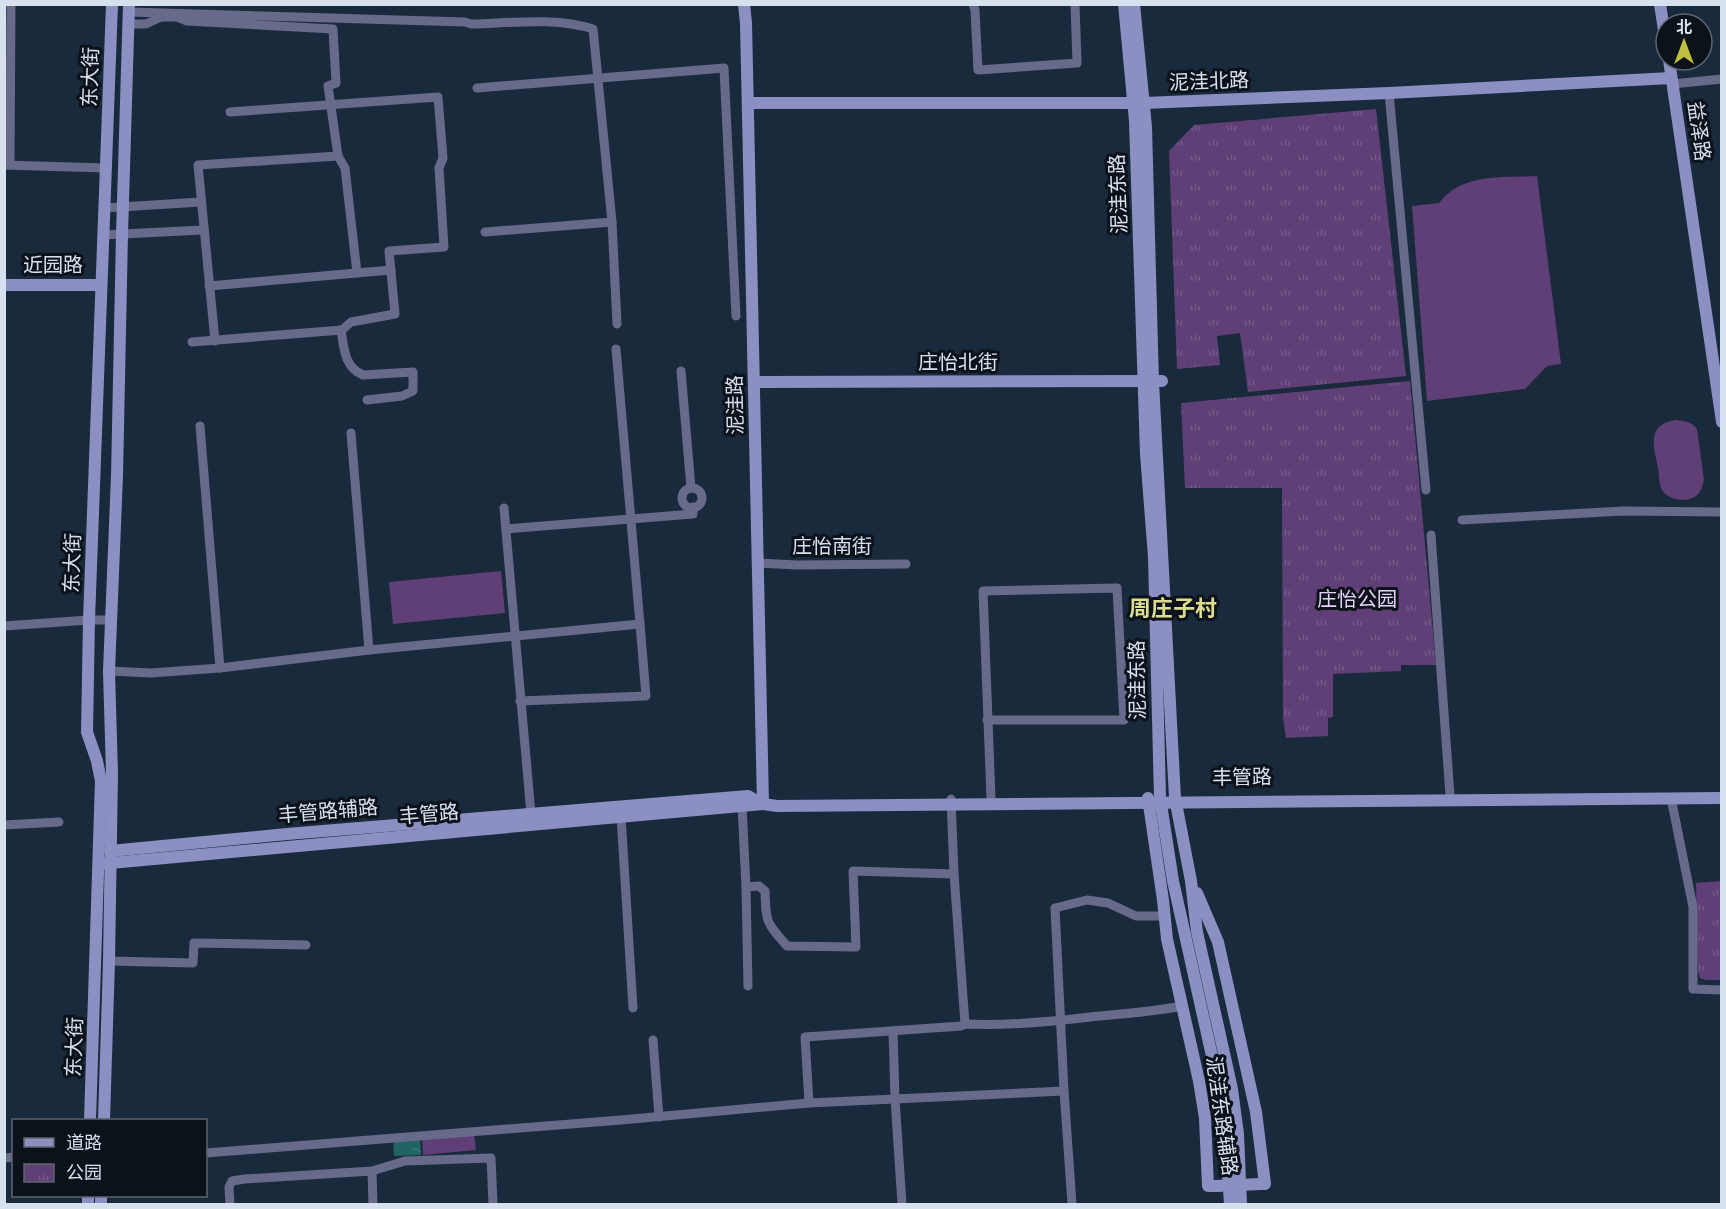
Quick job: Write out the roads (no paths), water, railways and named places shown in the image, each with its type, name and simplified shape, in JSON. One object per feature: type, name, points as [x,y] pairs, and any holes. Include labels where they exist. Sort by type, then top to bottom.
[{"type":"main road","name":"东大街","points":[[104,1119],[109,961],[106,859],[101,781],[97,760],[87,732],[89,620],[112,4]]},
{"type":"main road","name":"泥洼路","points":[[744,4],[763,804]]},
{"type":"main road","name":"泥洼东路","points":[[1124,4],[1139,103]]},
{"type":"main road","name":"泥洼东路","points":[[1134,4],[1176,800],[1191,881],[1197,932],[1232,1089],[1238,1134],[1241,1204]]},
{"type":"main road","name":"东大街","points":[[90,1119],[112,774],[109,671],[117,476],[122,208],[129,13]]},
{"type":"main road","name":"益泽路","points":[[1671,72],[1722,422]]},
{"type":"main road","name":"泥洼北路","points":[[748,103],[1139,103],[1672,81]]},
{"type":"main road","name":"近园路","points":[[4,285],[101,285]]},
{"type":"main road","name":"庄怡北街","points":[[754,382],[1153,382]]},
{"type":"main road","name":"泥洼东路","points":[[1153,382],[1146,454],[1154,557],[1154,800],[1220,1092],[1230,1204]]},
{"type":"main road","points":[[88,738],[101,741],[107,738],[111,731]]},
{"type":"main road","name":"丰管路","points":[[1176,800],[1722,791]]},
{"type":"main road","name":"丰管路辅路","points":[[106,859],[287,834],[645,804],[748,796],[763,804]]},
{"type":"main road","name":"丰管路","points":[[952,801],[991,798],[1154,800]]},
{"type":"main road","name":"丰管路","points":[[106,859],[314,844],[763,804],[777,806],[952,801],[1722,798]]},
{"type":"main road","name":"泥洼东路辅路","points":[[1154,800],[1165,926],[1205,1118],[1208,1186],[1265,1184],[1256,1112],[1218,942],[1191,881]]},
{"type":"main road","points":[[623,816],[645,804]]},
{"type":"main road","points":[[287,834],[314,844]]},
{"type":"street","points":[[11,4],[7,165],[106,168]]},
{"type":"street","points":[[974,6],[978,70],[1077,63],[1075,4]]},
{"type":"street","points":[[129,13],[465,21],[471,24],[529,22],[577,24],[593,29],[612,222],[617,324]]},
{"type":"street","points":[[129,13],[146,24],[161,17],[177,17],[187,21],[333,29],[336,83],[328,86],[338,156],[345,168],[357,273]]},
{"type":"street","points":[[477,88],[724,68],[736,316]]},
{"type":"street","points":[[1672,81],[1722,79]]},
{"type":"street","points":[[1389,93],[1426,490]]},
{"type":"street","points":[[192,342],[341,330],[351,322],[395,314],[389,251],[444,247],[439,168],[443,158],[438,97],[230,112]]},
{"type":"street","points":[[215,341],[198,165],[338,156]]},
{"type":"street","points":[[104,208],[201,202]]},
{"type":"street","points":[[485,232],[612,222]]},
{"type":"street","points":[[103,235],[204,230]]},
{"type":"street","points":[[209,286],[391,270]]},
{"type":"street","points":[[341,330],[346,359],[356,372],[363,375],[413,372],[413,391],[402,396],[367,400]]},
{"type":"street","points":[[520,701],[646,696],[616,349]]},
{"type":"street","points":[[506,529],[693,514],[693,507],[686,505],[682,497],[684,491],[692,488],[681,371]]},
{"type":"street","points":[[200,426],[220,668]]},
{"type":"street","points":[[351,433],[369,651]]},
{"type":"street","points":[[504,508],[531,814]]},
{"type":"street","points":[[1462,520],[1623,511],[1722,512]]},
{"type":"street","points":[[1431,535],[1450,795]]},
{"type":"street","name":"庄怡南街","points":[[758,563],[906,564]]},
{"type":"street","points":[[987,720],[1124,720],[1117,588],[983,591],[987,720],[991,798]]},
{"type":"street","points":[[4,626],[111,620]]},
{"type":"street","points":[[109,671],[151,673],[220,668],[640,624]]},
{"type":"street","points":[[1671,798],[1693,907],[1693,989],[1722,990]]},
{"type":"street","points":[[952,801],[954,874],[965,1024]]},
{"type":"street","points":[[742,806],[748,986]]},
{"type":"street","points":[[623,816],[633,1008]]},
{"type":"street","points":[[4,825],[59,822]]},
{"type":"street","points":[[746,887],[759,886],[765,891],[768,924],[787,946],[856,947],[853,871],[954,874]]},
{"type":"street","points":[[1072,1204],[1055,908],[1087,900],[1108,903],[1136,916],[1159,916]]},
{"type":"street","points":[[109,961],[193,963],[194,943],[306,945]]},
{"type":"street","points":[[809,1103],[805,1037],[965,1024],[997,1025],[1060,1020],[1182,1006]]},
{"type":"street","points":[[893,1030],[902,1204]]},
{"type":"street","points":[[653,1040],[659,1117]]},
{"type":"street","points":[[207,1153],[809,1103],[1064,1091]]},
{"type":"street","points":[[230,1204],[232,1181],[372,1171],[405,1161],[491,1158],[493,1204]]},
{"type":"street","points":[[372,1171],[373,1204]]},
{"type":"water","points":[[420,1138],[421,1155],[394,1156],[393,1139]]},
{"type":"district","name":"周庄子村","points":[[1173,608]]},
{"type":"park label","name":"庄怡公园","points":[[1357,599]]}]
